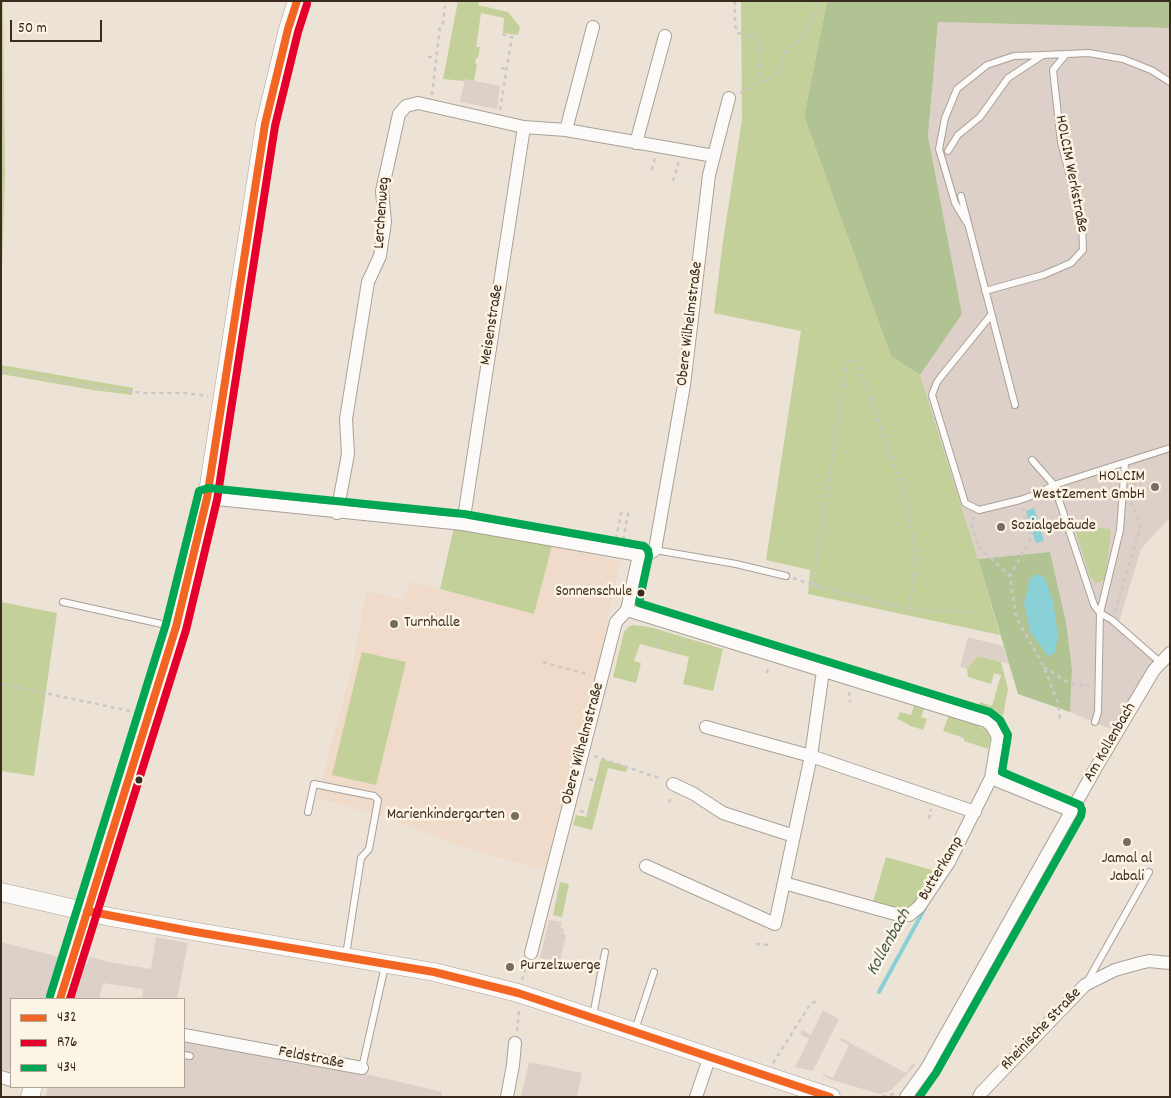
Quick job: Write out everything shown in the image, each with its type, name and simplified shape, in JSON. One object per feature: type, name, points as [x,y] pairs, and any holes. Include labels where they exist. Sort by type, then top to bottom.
[{"type":"street","points":[[60,998],[176,627],[208,498],[265,124],[288,28],[297,1]]},
{"type":"street","points":[[566,130],[593,27]]},
{"type":"street","points":[[636,143],[665,36]]},
{"type":"street","name":"Obere Wilhelmstraße","points":[[655,550],[684,385],[709,175],[729,98]]},
{"type":"street","name":"Lerchenweg","points":[[337,512],[348,454],[346,419],[368,282],[380,256],[385,222],[382,191],[399,114],[406,106],[418,103],[524,127],[566,130],[714,156]]},
{"type":"street","name":"Meisenstraße","points":[[463,524],[524,127]]},
{"type":"street","points":[[208,498],[463,524],[639,555],[648,554],[655,550]]},
{"type":"street","name":"Obere Wilhelmstraße","points":[[530,953],[616,622],[627,610],[639,555]]},
{"type":"street","name":"Butterkamp","points":[[627,610],[823,672],[986,720],[992,726],[998,737],[991,778],[949,862],[919,907],[909,915],[900,915],[784,884]]},
{"type":"street","name":"Am Kollenbach","points":[[904,1094],[927,1068],[1154,670],[1170,652]]},
{"type":"street","points":[[646,866],[775,924],[811,756],[823,672]]},
{"type":"street","points":[[706,727],[811,756],[975,812]]},
{"type":"street","points":[[991,778],[1072,811]]},
{"type":"street","points":[[672,784],[694,794],[723,813],[794,836]]},
{"type":"street","points":[[1,892],[190,931],[385,962],[434,972],[518,993],[831,1097]]},
{"type":"street","name":"Rheinische Straße","points":[[980,1095],[1085,985],[1115,970],[1140,963],[1149,961],[1170,963]]},
{"type":"street","name":"Feldstraße","points":[[185,1035],[362,1068]]},
{"type":"street","points":[[507,1097],[515,1043]]},
{"type":"street","points":[[696,1097],[710,1056]]},
{"type":"lane","points":[[967,223],[955,203],[940,149],[944,118],[957,89],[987,65],[1014,56],[1089,53],[1123,59],[1151,70],[1170,82]]},
{"type":"lane","name":"HOLCIM Werkstraße","points":[[985,291],[1071,264],[1083,250],[1082,224],[1061,142],[1054,70],[1066,54]]},
{"type":"lane","points":[[948,151],[958,135],[980,117],[1008,78],[1043,55]]},
{"type":"lane","points":[[961,196],[1015,405]]},
{"type":"lane","points":[[991,315],[937,382],[932,395],[965,503],[979,510],[1020,500],[1038,494],[1054,485],[1125,464],[1170,448]]},
{"type":"lane","points":[[1032,460],[1054,485],[1094,605],[1161,663]]},
{"type":"lane","points":[[1095,722],[1098,712],[1100,612],[1120,530],[1125,464]]},
{"type":"lane","points":[[655,550],[736,564],[786,576]]},
{"type":"lane","points":[[63,602],[176,627]]},
{"type":"lane","points":[[308,812],[314,784],[374,796],[378,800],[369,849],[361,858],[346,957]]},
{"type":"lane","points":[[1085,985],[1149,872]]},
{"type":"lane","points":[[592,1017],[605,952]]},
{"type":"lane","name":"Feldstraße","points":[[362,1068],[385,962]]},
{"type":"lane","points":[[635,1032],[654,972]]},
{"type":"path","points":[[735,1],[734,25],[738,33],[755,37],[762,46],[759,74],[764,81]]},
{"type":"path","points":[[729,98],[777,75],[787,48],[801,38],[815,16],[817,1]]},
{"type":"path","points":[[430,106],[439,26],[443,23],[445,6]]},
{"type":"path","points":[[498,121],[512,37],[501,34]]},
{"type":"path","points":[[428,57],[436,57]]},
{"type":"path","points":[[501,68],[506,69]]},
{"type":"path","points":[[673,181],[682,150]]},
{"type":"path","points":[[812,585],[847,362],[856,361],[904,492],[916,554],[910,610]]},
{"type":"path","points":[[1,371],[133,392],[223,398]]},
{"type":"path","points":[[1020,500],[1032,536],[1010,576],[1016,617],[1044,667],[1058,703],[1060,720]]},
{"type":"path","points":[[618,551],[628,508]]},
{"type":"path","points":[[618,551],[622,509]]},
{"type":"path","points":[[979,510],[971,522],[978,546],[1010,576]]},
{"type":"path","points":[[786,576],[812,585],[910,610],[979,612]]},
{"type":"path","points":[[656,648],[665,622]]},
{"type":"path","points":[[674,653],[681,627]]},
{"type":"path","points":[[543,662],[601,678]]},
{"type":"path","points":[[1,684],[149,715]]},
{"type":"path","points":[[582,752],[657,776],[672,784]]},
{"type":"path","points":[[756,944],[768,945]]},
{"type":"path","points":[[515,1043],[520,1011],[516,1001],[530,953]]},
{"type":"path","points":[[766,1075],[811,1003],[819,1001]]},
{"type":"path","points":[[874,1097],[904,1094]]},
{"type":"shaded area","points":[[938,22],[1170,28],[1170,517],[1141,549],[1119,622],[1159,656],[1115,731],[1070,712],[1072,669],[1066,622],[1050,552],[978,559],[920,375],[962,314],[928,136]]},
{"type":"shaded area","points":[[465,79],[500,86],[497,109],[460,102]]},
{"type":"shaded area","name":"Sonnenschule","points":[[552,546],[620,561],[596,675],[544,870],[459,846],[388,818],[317,798],[353,664],[366,591],[403,600],[410,582],[534,614]]},
{"type":"shaded area","points":[[968,637],[1003,646],[1009,664],[979,656],[967,669],[960,667]]},
{"type":"shaded area","points":[[549,920],[562,922],[560,927],[564,929],[563,934],[566,935],[560,962],[540,958]]},
{"type":"shaded area","points":[[156,937],[188,943],[177,998],[142,998],[143,989],[103,983],[99,998],[10,998],[10,1071],[1,1069],[1,942],[87,964],[90,957],[151,969]]},
{"type":"shaded area","points":[[823,1010],[839,1019],[813,1071],[795,1067],[809,1039],[800,1034],[802,1030],[811,1035]]},
{"type":"shaded area","points":[[841,1038],[906,1073],[912,1064],[916,1065],[890,1091],[880,1094],[832,1080],[822,1075],[833,1078],[849,1045],[840,1040]]},
{"type":"shaded area","points":[[185,1042],[366,1074],[442,1092],[441,1097],[45,1097],[48,1088],[185,1088]]},
{"type":"shaded area","points":[[529,1062],[582,1073],[577,1097],[521,1097]]},
{"type":"green space","points":[[1,1],[3,1],[5,176],[1,297]]},
{"type":"green space","points":[[458,1],[479,2],[478,5],[508,12],[520,27],[518,35],[503,33],[504,18],[481,13],[476,47],[480,47],[475,63],[477,64],[474,81],[443,79]]},
{"type":"green space","points":[[741,1],[827,1],[804,116],[891,356],[920,375],[1000,635],[808,594],[810,570],[766,560],[801,331],[714,313],[742,120]]},
{"type":"green space","points":[[827,1],[1170,1],[1170,28],[938,22],[928,136],[962,314],[920,375],[891,356],[804,116]]},
{"type":"green space","points":[[1,365],[133,388],[132,395],[1,374]]},
{"type":"green space","points":[[1078,525],[1109,529],[1111,532],[1105,579],[1100,582],[1095,583],[1090,577],[1075,529]]},
{"type":"green space","points":[[454,527],[552,546],[534,614],[440,589]]},
{"type":"green space","points":[[1050,552],[1066,622],[1072,669],[1070,712],[1018,694],[978,559]]},
{"type":"green space","points":[[1,602],[57,613],[34,776],[1,771]]},
{"type":"green space","points":[[633,625],[650,627],[723,649],[713,691],[683,684],[689,657],[640,644],[634,661],[641,663],[636,683],[613,677],[624,632]]},
{"type":"green space","points":[[362,652],[406,662],[376,785],[332,775]]},
{"type":"green space","points":[[978,656],[1001,662],[1008,689],[1003,716],[978,709],[980,702],[992,706],[1001,675],[994,673],[991,684],[968,677],[967,669]]},
{"type":"green space","points":[[914,706],[924,709],[921,717],[927,719],[923,730],[897,719],[900,712],[911,715]]},
{"type":"green space","points":[[949,715],[973,723],[987,731],[991,736],[988,749],[943,731]]},
{"type":"green space","points":[[601,759],[628,767],[626,772],[608,768],[592,830],[573,825],[576,815],[586,817]]},
{"type":"green space","points":[[886,857],[939,872],[910,910],[899,910],[873,902]]},
{"type":"green space","points":[[560,882],[569,884],[562,917],[553,915]]},
{"type":"water","points":[[1034,508],[1044,541],[1036,543],[1026,511]]},
{"type":"water","points":[[1037,574],[1045,578],[1053,601],[1058,636],[1054,654],[1048,656],[1031,633],[1024,605],[1030,579]]},
{"type":"waterway","name":"Kollenbach","points":[[879,992],[925,908]]},
{"type":"transit line","name":"432","points":[[60,998],[176,627],[207,498],[265,124],[288,29],[297,1]]},
{"type":"transit line","name":"R76","points":[[70,998],[186,630],[217,500],[275,126],[298,32],[307,4]]},
{"type":"transit line","name":"434","points":[[50,996],[166,624],[199,491],[208,488],[464,514],[644,546],[648,550],[649,556],[639,603],[990,712],[1000,720],[1008,735],[1002,772],[1080,805],[1082,810],[1081,816],[936,1073],[919,1097]]},
{"type":"transit line","name":"432","points":[[87,911],[190,931],[434,972],[518,993],[830,1097]]},
{"type":"place","name":"HOLCIM WestZement GmbH","points":[[1155,487]]},
{"type":"place","name":"Sozialgebäude","points":[[1001,527]]},
{"type":"place","name":"Sonnenschule","points":[[641,593]]},
{"type":"place","name":"Turnhalle","points":[[394,624]]},
{"type":"place","name":"Marienkindergarten","points":[[515,816]]},
{"type":"place","name":"Jamal al Jabali","points":[[1127,842]]},
{"type":"place","name":"Purzelzwerge","points":[[510,967]]}]
